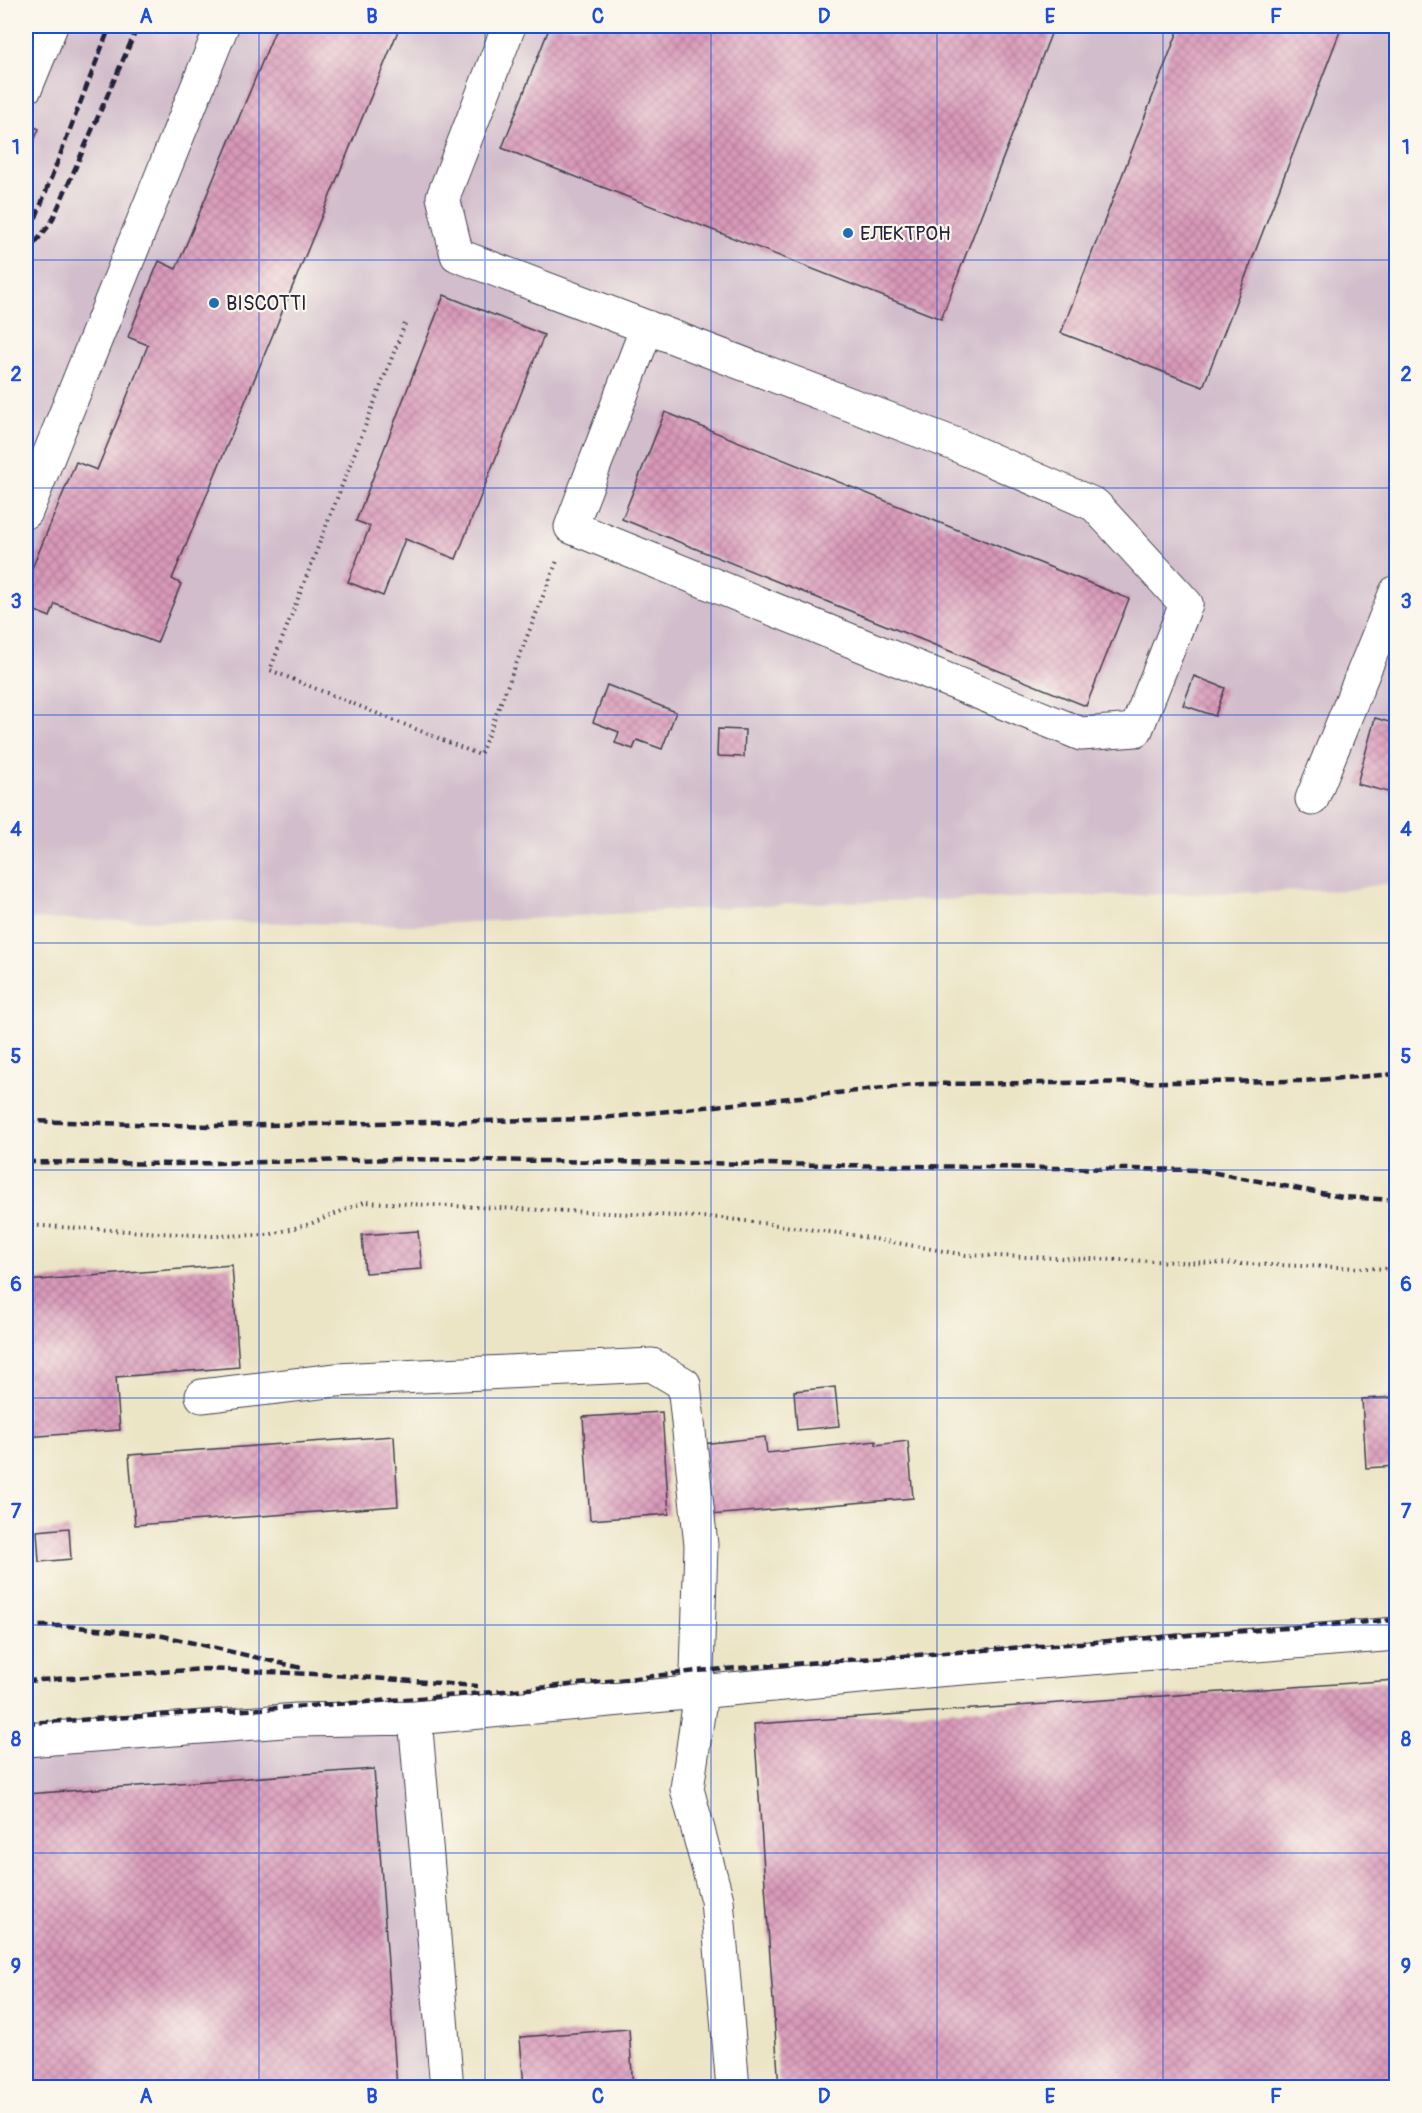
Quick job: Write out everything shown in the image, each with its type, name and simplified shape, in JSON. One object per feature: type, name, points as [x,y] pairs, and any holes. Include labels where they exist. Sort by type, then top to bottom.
[{"type":"lane","points":[[26,87],[51,26]]},
{"type":"lane","points":[[27,503],[222,26]]},
{"type":"lane","points":[[509,26],[443,197],[457,255],[647,327],[957,445],[1095,505],[1186,604],[1136,730],[1082,734],[571,526],[647,327]]},
{"type":"lane","points":[[1312,800],[1396,592]]},
{"type":"lane","points":[[202,1396],[336,1380],[652,1365],[684,1383],[701,1545],[698,1671],[701,1693],[687,1789],[717,1900],[733,2088]]},
{"type":"lane","points":[[26,1740],[297,1720],[415,1718],[937,1670],[1396,1634]]},
{"type":"lane","points":[[415,1718],[447,2088]]},
{"type":"path","points":[[405,324],[270,670],[480,755],[571,526]]},
{"type":"path","points":[[26,1225],[212,1236],[268,1235],[310,1224],[364,1202],[722,1218],[846,1234],[966,1256],[1396,1269]]},
{"type":"shaded area","points":[[26,26],[1396,26],[1396,882],[1347,890],[805,903],[420,925],[26,919]]},
{"type":"shaded area","points":[[427,1708],[454,2087],[26,2088],[26,1736]]},
{"type":"building","name":"BISCOTTI","points":[[277,26],[400,26],[172,579],[181,584],[157,643],[55,604],[50,617],[26,607],[26,583],[76,462],[97,470],[148,345],[128,337],[159,261],[176,269]]},
{"type":"building","name":"ЕЛЕКТРОН","points":[[550,26],[1054,26],[941,319],[502,148]]},
{"type":"building","points":[[1180,26],[1342,26],[1203,387],[1061,333]]},
{"type":"building","points":[[26,123],[39,129],[26,160]]},
{"type":"building","points":[[444,295],[544,335],[456,559],[405,539],[383,596],[348,582],[370,526],[356,521]]},
{"type":"building","points":[[665,412],[1129,599],[1086,706],[622,519]]},
{"type":"building","points":[[1194,676],[1225,688],[1215,716],[1183,705]]},
{"type":"building","points":[[607,685],[676,712],[662,749],[637,740],[633,749],[615,743],[619,732],[593,722]]},
{"type":"building","points":[[1375,718],[1396,724],[1396,794],[1357,784]]},
{"type":"building","points":[[718,729],[745,730],[744,757],[717,756]]},
{"type":"building","points":[[418,1231],[422,1269],[365,1273],[362,1235]]},
{"type":"building","points":[[232,1265],[239,1367],[116,1377],[120,1430],[26,1437],[26,1281]]},
{"type":"building","points":[[835,1387],[839,1426],[797,1430],[794,1391]]},
{"type":"building","points":[[1396,1397],[1396,1466],[1366,1468],[1362,1399]]},
{"type":"building","points":[[662,1412],[669,1514],[590,1520],[583,1417]]},
{"type":"building","points":[[394,1436],[398,1506],[135,1525],[129,1455]]},
{"type":"building","points":[[765,1437],[767,1453],[876,1441],[876,1445],[908,1441],[913,1498],[710,1515],[702,1444]]},
{"type":"building","points":[[69,1528],[71,1559],[39,1562],[37,1531]]},
{"type":"building","points":[[1396,1680],[1396,2088],[779,2088],[754,1724]]},
{"type":"building","points":[[374,1769],[397,2088],[26,2088],[26,1794]]},
{"type":"building","points":[[629,2029],[633,2088],[524,2088],[520,2037]]},
{"type":"railway","points":[[26,243],[110,26]]},
{"type":"railway","points":[[26,254],[51,223],[138,26]]},
{"type":"railway","points":[[26,1121],[212,1126],[593,1119],[922,1084],[1303,1081],[1396,1074]]},
{"type":"railway","points":[[26,1162],[173,1164],[398,1159],[1200,1170],[1342,1197],[1396,1200]]},
{"type":"railway","points":[[26,1723],[362,1702],[530,1689],[697,1671],[1396,1620]]},
{"type":"railway","points":[[26,1626],[68,1626],[163,1636],[302,1668]]},
{"type":"railway","points":[[26,1681],[205,1669],[334,1675],[477,1686]]},
{"type":"place","name":"ЕЛЕКТРОН","points":[[848,233]]},
{"type":"place","name":"BISCOTTI","points":[[214,303]]}]
